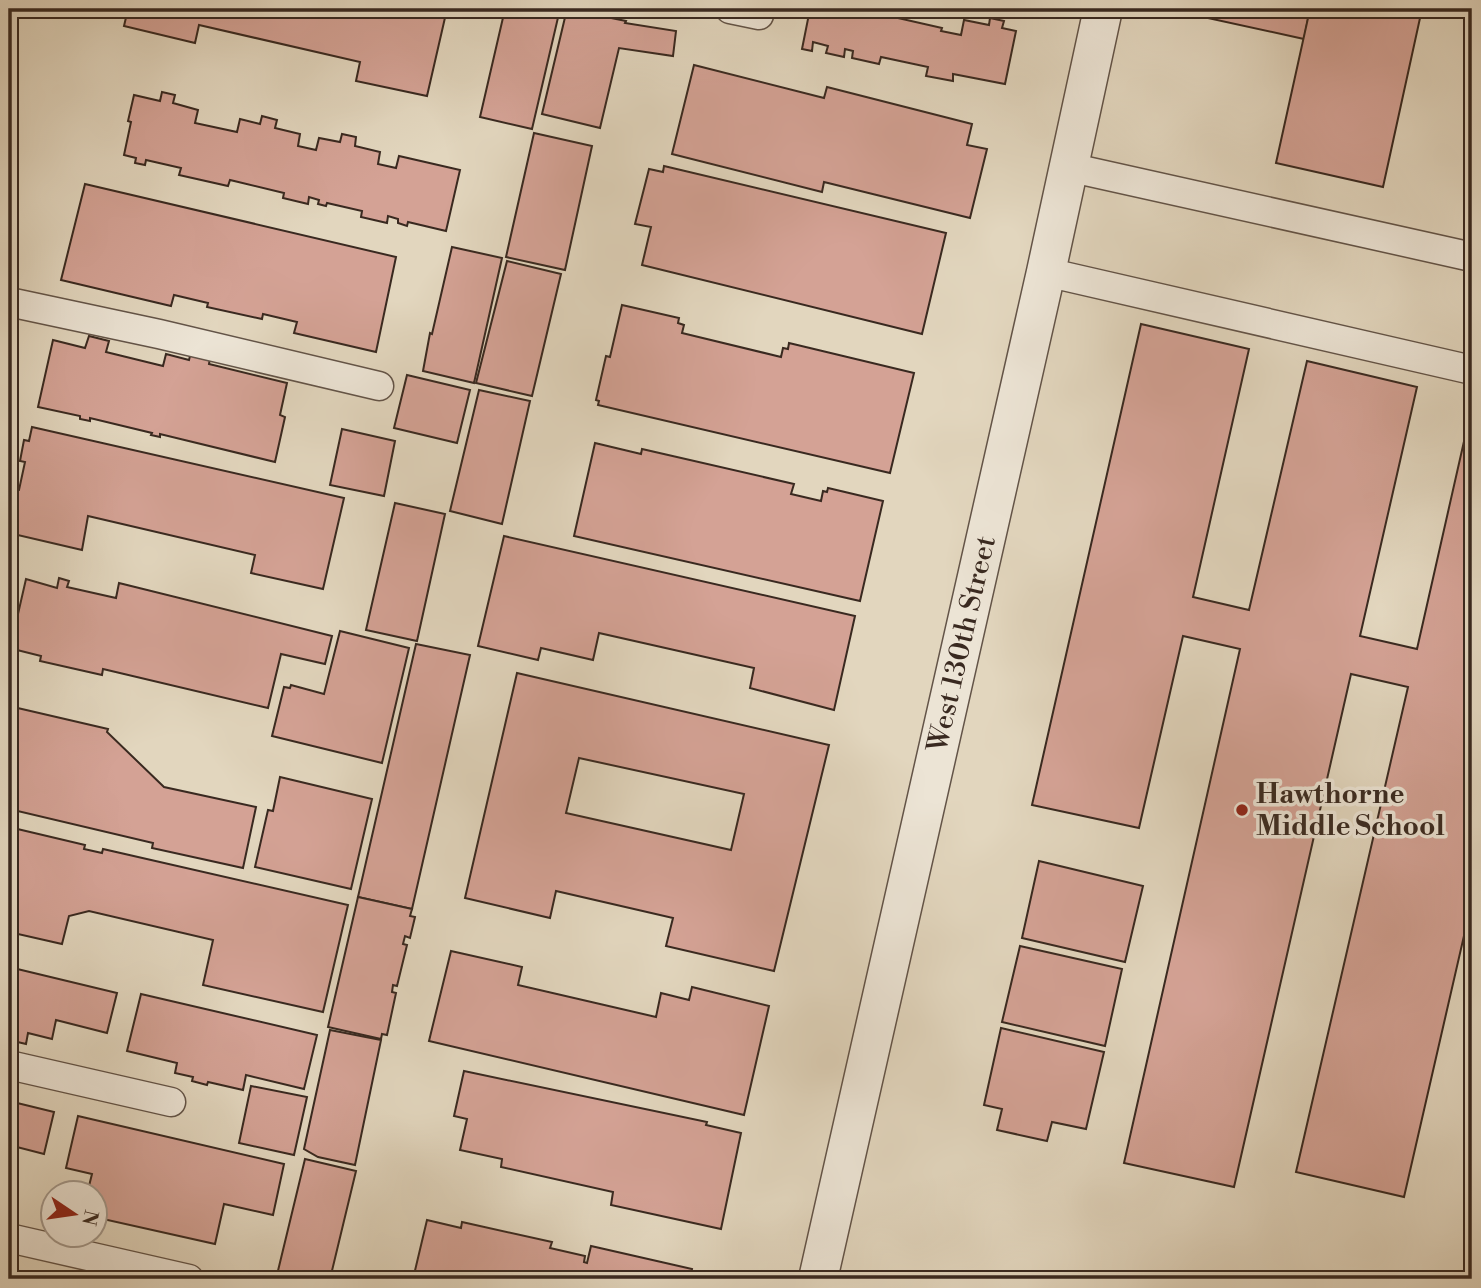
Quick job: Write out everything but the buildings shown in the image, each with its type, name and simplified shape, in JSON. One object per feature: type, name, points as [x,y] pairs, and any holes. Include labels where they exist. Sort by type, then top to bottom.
[{"type":"street","name":"West 130th Street","points":[[818,1279],[1046,272],[1102,9]]},
{"type":"lane","points":[[730,9],[759,15]]},
{"type":"lane","points":[[1068,167],[1472,257]]},
{"type":"lane","points":[[1046,272],[1472,370]]},
{"type":"lane","points":[[9,302],[379,386]]},
{"type":"lane","points":[[9,1065],[171,1102]]},
{"type":"lane","points":[[9,1238],[189,1279]]},
{"type":"place","name":"Hawthorne Middle School","points":[[1242,810]]}]
